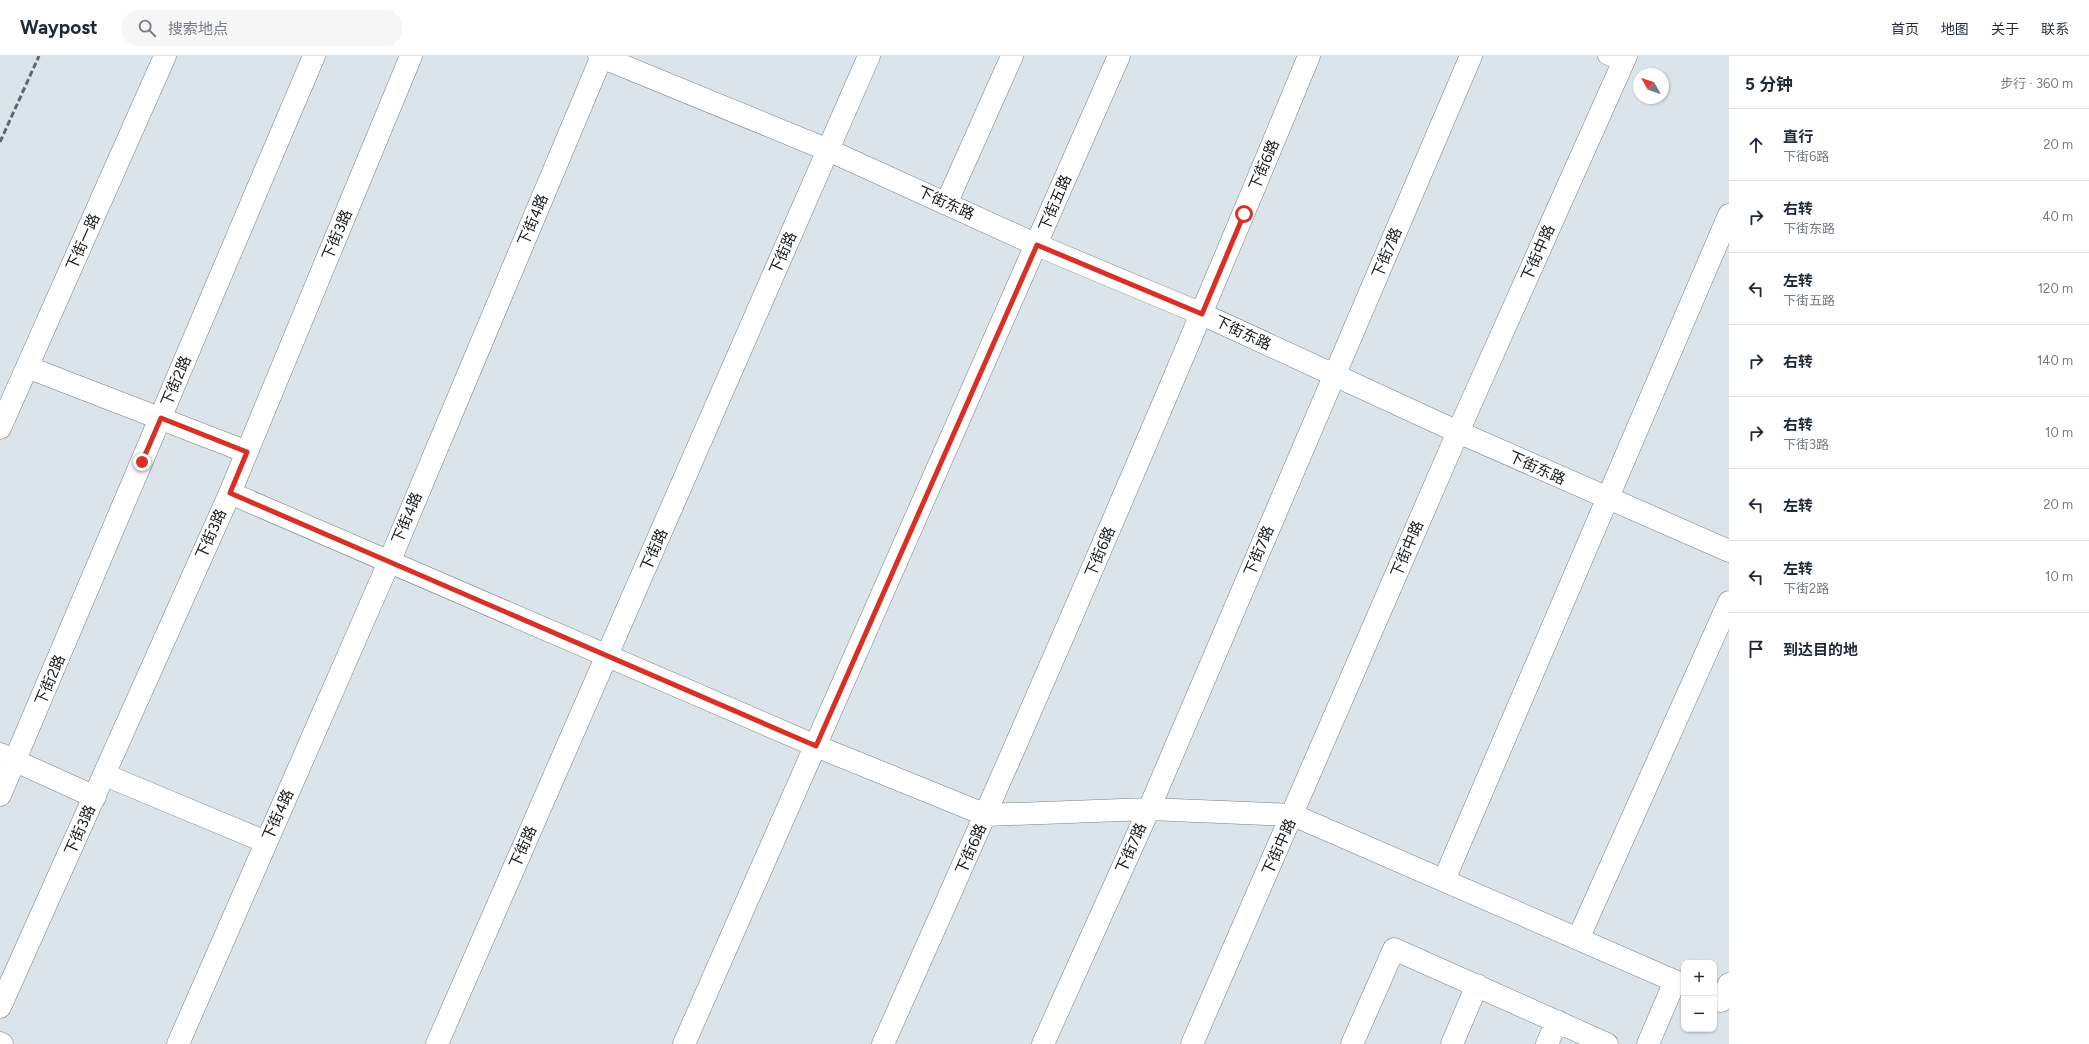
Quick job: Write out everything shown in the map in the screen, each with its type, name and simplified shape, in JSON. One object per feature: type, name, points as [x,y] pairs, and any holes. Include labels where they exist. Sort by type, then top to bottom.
[{"type":"street","name":"下街一路","points":[[0,428],[165,56]]},
{"type":"street","name":"下街2路","points":[[0,795],[8,757],[161,418],[314,56]]},
{"type":"street","name":"下街3路","points":[[0,1007],[230,493],[411,56]]},
{"type":"street","name":"下街东路","points":[[601,56],[828,150],[1037,245],[1202,314],[1458,432],[1729,551]]},
{"type":"street","name":"下街4路","points":[[178,1044],[390,560],[601,56]]},
{"type":"street","name":"下街路","points":[[437,1044],[608,656],[869,56]]},
{"type":"street","points":[[946,204],[1012,56]]},
{"type":"street","name":"下街五路","points":[[684,1044],[1119,56]]},
{"type":"street","name":"下街6路","points":[[883,1044],[986,815],[1202,314],[1309,56]]},
{"type":"street","name":"下街7路","points":[[1042,1044],[1148,809],[1471,56]]},
{"type":"street","name":"下街中路","points":[[1192,1044],[1293,815],[1618,58]]},
{"type":"street","points":[[1444,880],[1606,498],[1729,215]]},
{"type":"street","points":[[27,367],[247,452]]},
{"type":"street","points":[[230,493],[390,560],[816,746],[986,815],[1148,809],[1293,815],[1680,983],[1648,1044]]},
{"type":"street","points":[[1578,939],[1729,602]]},
{"type":"street","points":[[8,757],[95,797]]},
{"type":"street","points":[[105,775],[266,842]]},
{"type":"street","points":[[1352,1044],[1394,948],[1557,1020],[1607,1044]]},
{"type":"street","points":[[1452,1044],[1478,985]]},
{"type":"street","points":[[1547,1044],[1557,1020]]},
{"type":"railway","points":[[0,142],[39,56]]},
{"type":"route","points":[[142,462],[161,418],[247,452],[230,493],[390,560],[816,746],[1037,245],[1202,314],[1244,214]]}]
